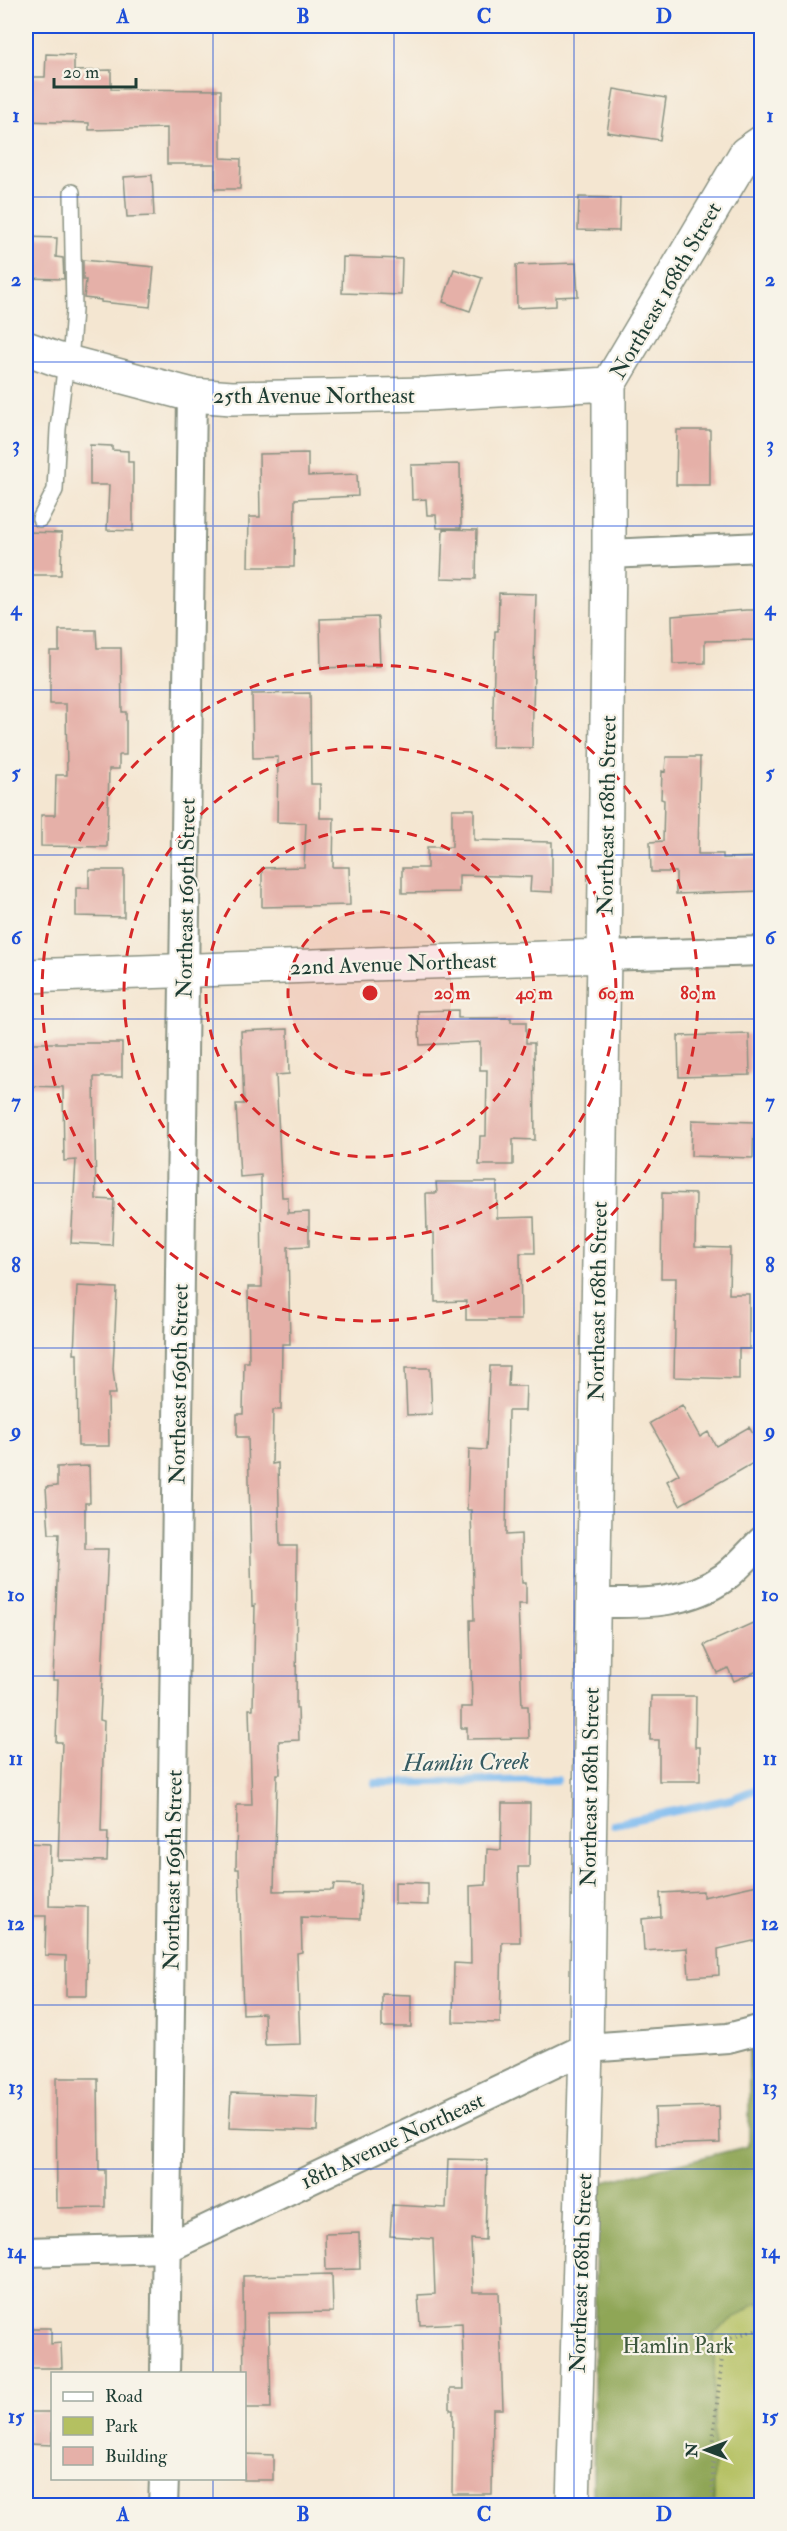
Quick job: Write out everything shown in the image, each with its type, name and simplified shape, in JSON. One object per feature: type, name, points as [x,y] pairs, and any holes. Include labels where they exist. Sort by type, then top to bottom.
[{"type":"street","name":"Northeast 168th Street","points":[[573,2505],[586,2048],[604,956],[609,384],[746,153],[762,142]]},
{"type":"street","name":"25th Avenue Northeast","points":[[26,348],[192,395],[232,398],[427,394],[609,384]]},
{"type":"street","name":"Northeast 169th Street","points":[[165,2372],[192,395]]},
{"type":"street","points":[[609,554],[762,547]]},
{"type":"street","name":"22nd Avenue Northeast","points":[[26,976],[762,951]]},
{"type":"street","points":[[592,1603],[665,1602],[692,1596],[726,1577],[762,1541]]},
{"type":"street","name":"18th Avenue Northeast","points":[[26,2252],[167,2248],[586,2048],[728,2038],[762,2030]]},
{"type":"street","points":[[163,2505],[164,2480]]},
{"type":"lane","points":[[40,519],[55,490],[58,429],[74,310],[72,192]]},
{"type":"path","points":[[712,2505],[714,2430],[724,2340],[758,2329],[762,2331]]},
{"type":"green space","name":"Hamlin Park","points":[[761,2045],[761,2303],[756,2303],[714,2333],[714,2505],[593,2506],[596,2184],[749,2146],[749,2052]]},
{"type":"green space","name":"Hamlin Park","points":[[761,2139],[761,2505],[593,2506],[596,2184],[749,2146]]},
{"type":"building","points":[[46,54],[74,55],[74,71],[111,70],[111,89],[221,90],[221,158],[241,159],[240,189],[215,189],[215,164],[167,164],[167,128],[89,130],[89,123],[26,121],[26,77],[45,77]]},
{"type":"building","points":[[614,89],[666,98],[660,140],[607,132]]},
{"type":"building","points":[[152,175],[154,216],[127,217],[124,177]]},
{"type":"building","points":[[579,197],[620,198],[619,231],[578,230]]},
{"type":"building","points":[[26,237],[57,238],[56,257],[63,258],[64,279],[26,278]]},
{"type":"building","points":[[343,257],[402,259],[401,295],[342,293]]},
{"type":"building","points":[[83,260],[154,267],[150,307],[84,298],[86,280],[83,280]]},
{"type":"building","points":[[576,263],[578,296],[556,297],[556,306],[517,308],[516,265]]},
{"type":"building","points":[[454,269],[482,278],[470,311],[443,302]]},
{"type":"building","points":[[677,430],[710,430],[710,485],[676,485]]},
{"type":"building","points":[[90,445],[112,446],[112,450],[128,451],[128,462],[133,462],[133,531],[107,530],[109,485],[90,485]]},
{"type":"building","points":[[308,453],[308,476],[357,474],[358,496],[295,499],[294,567],[248,567],[249,517],[260,517],[259,454]]},
{"type":"building","points":[[460,464],[461,528],[437,528],[436,515],[427,515],[426,499],[412,500],[411,465]]},
{"type":"building","points":[[443,529],[477,530],[476,579],[441,578]]},
{"type":"building","points":[[26,532],[62,533],[61,575],[26,575]]},
{"type":"building","points":[[499,593],[536,594],[532,748],[492,747],[495,631],[498,631]]},
{"type":"building","points":[[762,610],[762,640],[705,641],[705,663],[673,664],[672,616]]},
{"type":"building","points":[[378,617],[380,666],[321,668],[320,619]]},
{"type":"building","points":[[59,630],[96,630],[97,648],[121,648],[122,712],[126,712],[126,755],[119,755],[119,769],[109,769],[107,847],[41,846],[41,815],[55,815],[56,775],[67,775],[66,704],[50,704],[50,651],[59,651]]},
{"type":"building","points":[[310,693],[311,784],[320,784],[320,818],[334,818],[333,867],[349,867],[350,905],[262,907],[262,868],[304,867],[306,823],[277,822],[278,757],[253,758],[252,694]]},
{"type":"building","points":[[666,757],[700,757],[698,854],[723,854],[723,858],[762,857],[762,891],[676,894],[676,872],[651,872],[650,842],[663,841],[662,771],[665,772]]},
{"type":"building","points":[[452,809],[474,809],[474,840],[552,842],[552,892],[530,891],[531,877],[459,875],[459,892],[402,893],[402,868],[427,868],[427,847],[452,847]]},
{"type":"building","points":[[89,870],[124,870],[124,917],[76,916],[76,888],[89,888]]},
{"type":"building","points":[[458,1010],[458,1018],[511,1018],[511,1022],[526,1022],[526,1043],[534,1043],[535,1140],[513,1139],[513,1165],[479,1165],[480,1136],[486,1136],[487,1070],[480,1070],[480,1042],[420,1045],[418,1011]]},
{"type":"building","points":[[288,1029],[289,1074],[276,1075],[282,1197],[288,1197],[288,1213],[309,1212],[309,1246],[288,1247],[290,1344],[282,1344],[281,1410],[273,1410],[272,1464],[278,1463],[280,1546],[297,1546],[296,1708],[298,1708],[299,1740],[279,1741],[280,1774],[277,1774],[274,1891],[333,1890],[334,1884],[361,1885],[360,1919],[301,1917],[302,1952],[297,1953],[300,2044],[265,2045],[264,2013],[243,2014],[239,1869],[236,1869],[237,1805],[252,1805],[249,1709],[253,1709],[255,1605],[252,1606],[248,1437],[237,1437],[237,1414],[243,1414],[244,1362],[249,1362],[248,1287],[262,1287],[261,1175],[240,1177],[236,1104],[244,1104],[241,1031]]},
{"type":"building","points":[[749,1034],[750,1075],[679,1077],[678,1036]]},
{"type":"building","points":[[26,1043],[122,1043],[122,1077],[94,1077],[96,1199],[114,1200],[112,1245],[71,1243],[76,1160],[64,1161],[63,1087],[26,1086]]},
{"type":"building","points":[[692,1120],[754,1122],[753,1158],[691,1156]]},
{"type":"building","points":[[436,1182],[497,1182],[497,1218],[534,1217],[535,1253],[520,1253],[521,1320],[466,1320],[466,1301],[435,1302],[434,1233],[427,1233],[426,1193],[437,1193]]},
{"type":"building","points":[[662,1193],[696,1194],[695,1247],[730,1248],[729,1294],[749,1294],[749,1349],[739,1349],[739,1379],[674,1377],[676,1278],[661,1278]]},
{"type":"building","points":[[77,1286],[117,1288],[113,1369],[116,1394],[108,1394],[109,1446],[78,1446],[77,1354],[74,1354]]},
{"type":"building","points":[[490,1366],[509,1366],[508,1386],[526,1386],[525,1411],[508,1411],[506,1535],[521,1534],[522,1583],[526,1583],[526,1604],[518,1604],[522,1706],[528,1706],[529,1738],[467,1739],[467,1728],[461,1728],[461,1707],[472,1707],[470,1620],[474,1620],[471,1510],[467,1510],[469,1449],[486,1450]]},
{"type":"building","points":[[405,1368],[430,1368],[432,1414],[407,1415]]},
{"type":"building","points":[[682,1405],[700,1437],[708,1432],[716,1446],[749,1427],[762,1450],[762,1458],[680,1505],[667,1481],[679,1474],[650,1423]]},
{"type":"building","points":[[89,1466],[90,1503],[85,1503],[85,1549],[108,1549],[100,1720],[104,1721],[101,1832],[108,1832],[107,1861],[58,1860],[62,1742],[56,1742],[58,1680],[53,1680],[59,1534],[49,1534],[46,1487],[57,1486],[57,1467]]},
{"type":"building","points":[[755,1622],[762,1636],[762,1669],[734,1681],[728,1668],[717,1673],[704,1645]]},
{"type":"building","points":[[651,1696],[696,1696],[695,1747],[700,1747],[700,1781],[659,1781],[659,1740],[650,1740]]},
{"type":"building","points":[[502,1803],[530,1803],[529,1867],[518,1867],[520,1942],[502,1942],[500,2023],[453,2022],[454,1963],[471,1964],[470,1886],[486,1885],[487,1849],[501,1850]]},
{"type":"building","points":[[26,1843],[50,1844],[49,1906],[88,1907],[87,1996],[66,1996],[66,1956],[45,1955],[46,1916],[26,1916]]},
{"type":"building","points":[[395,1882],[428,1883],[428,1905],[395,1904]]},
{"type":"building","points":[[762,1884],[762,1939],[718,1949],[719,1975],[689,1977],[687,1948],[644,1951],[642,1919],[661,1917],[660,1893],[703,1891],[703,1897]]},
{"type":"building","points":[[382,1994],[411,1995],[411,2027],[382,2027]]},
{"type":"building","points":[[56,2078],[98,2078],[99,2170],[105,2170],[105,2207],[57,2208]]},
{"type":"building","points":[[231,2093],[318,2096],[317,2131],[229,2128]]},
{"type":"building","points":[[719,2106],[720,2143],[656,2145],[655,2108]]},
{"type":"building","points":[[448,2159],[487,2160],[485,2240],[471,2239],[473,2292],[499,2292],[503,2409],[493,2409],[492,2494],[452,2494],[453,2410],[450,2410],[450,2389],[464,2389],[462,2323],[420,2325],[418,2295],[435,2294],[433,2239],[390,2236],[392,2205],[446,2208]]},
{"type":"building","points":[[359,2233],[360,2269],[326,2270],[325,2234]]},
{"type":"building","points":[[332,2274],[333,2312],[269,2313],[271,2408],[246,2408],[243,2276]]},
{"type":"building","points":[[26,2328],[51,2328],[51,2344],[61,2343],[62,2368],[26,2368]]},
{"type":"building","points":[[29,2412],[51,2412],[51,2445],[28,2444]]},
{"type":"building","points":[[246,2454],[273,2455],[273,2480],[246,2480]]},
{"type":"waterway","name":"Hamlin Creek","points":[[375,1783],[557,1780]]},
{"type":"waterway","name":"Hamlin Creek","points":[[614,1824],[731,1799],[762,1787]]}]
